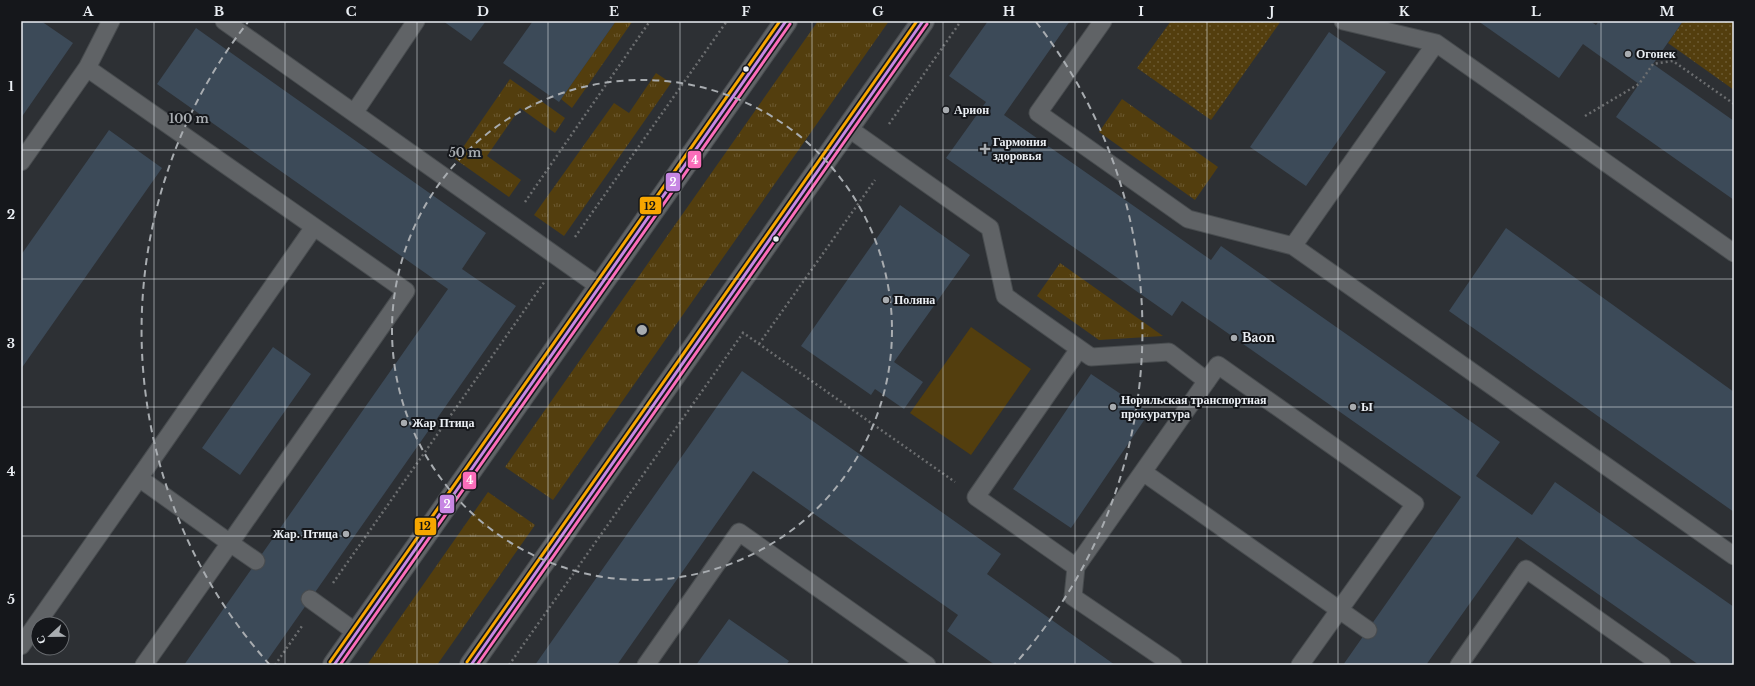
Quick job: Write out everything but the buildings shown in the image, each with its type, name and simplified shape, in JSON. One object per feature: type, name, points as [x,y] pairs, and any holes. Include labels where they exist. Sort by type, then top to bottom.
[{"type":"main road","points":[[334,665],[786,21]]},
{"type":"main road","points":[[470,665],[923,21]]},
{"type":"lane","points":[[21,162],[87,68],[111,21]]},
{"type":"lane","points":[[224,21],[600,287]]},
{"type":"lane","points":[[354,113],[416,21]]},
{"type":"lane","points":[[1103,21],[1038,113],[1188,219],[1294,246],[1734,556]]},
{"type":"lane","points":[[1343,21],[1436,43],[1734,253]]},
{"type":"lane","points":[[1294,246],[1436,43]]},
{"type":"lane","points":[[87,68],[406,291],[144,665]]},
{"type":"lane","points":[[848,128],[990,228],[1005,296],[1091,357],[1169,352],[1207,381]]},
{"type":"lane","points":[[21,646],[314,227]]},
{"type":"lane","points":[[1076,568],[976,496],[1080,349]]},
{"type":"lane","points":[[1173,665],[1073,597],[1076,568],[1218,365],[1415,504],[1300,665]]},
{"type":"lane","points":[[1143,472],[1368,630]]},
{"type":"lane","points":[[139,478],[256,561]]},
{"type":"lane","points":[[646,665],[739,532],[927,665]]},
{"type":"lane","points":[[1459,665],[1526,569],[1662,665]]},
{"type":"lane","points":[[314,602],[357,633]]},
{"type":"path","points":[[510,224],[650,21]]},
{"type":"path","points":[[275,665],[314,602],[560,259],[728,21]]},
{"type":"path","points":[[874,146],[961,21]]},
{"type":"path","points":[[1560,130],[1639,84],[1653,64],[1673,61],[1734,104]]},
{"type":"path","points":[[759,344],[890,158]]},
{"type":"path","points":[[717,314],[976,496]]},
{"type":"path","points":[[509,665],[743,332]]},
{"type":"green space","points":[[616,21],[632,22],[572,108],[561,99]]},
{"type":"green space","points":[[818,21],[889,21],[553,500],[505,467]]},
{"type":"green space","points":[[1171,21],[1281,21],[1211,120],[1137,68]]},
{"type":"green space","points":[[1683,21],[1734,21],[1734,90],[1668,43]]},
{"type":"green space","points":[[656,73],[671,83],[564,236],[534,215],[614,103],[629,113]]},
{"type":"green space","points":[[510,79],[565,118],[555,133],[520,108],[487,156],[521,180],[509,197],[455,159]]},
{"type":"green space","points":[[1122,99],[1218,167],[1195,200],[1099,132]]},
{"type":"green space","points":[[1060,263],[1163,336],[1099,340],[1037,296]]},
{"type":"green space","points":[[971,327],[1031,369],[971,455],[910,413]]},
{"type":"green space","points":[[488,492],[535,525],[437,665],[367,665]]},
{"type":"transit line","name":"12","points":[[330,662],[780,21]]},
{"type":"transit line","name":"2","points":[[334,665],[786,21]]},
{"type":"transit line","name":"12","points":[[467,662],[917,21]]},
{"type":"transit line","name":"2","points":[[471,665],[923,21]]},
{"type":"transit line","name":"4","points":[[340,665],[790,24]]},
{"type":"transit line","name":"4","points":[[477,665],[927,24]]},
{"type":"place","name":"Огонек","points":[[1628,54]]},
{"type":"place","name":"Арион","points":[[946,110]]},
{"type":"place","name":"Гармония здоровья","points":[[985,149]]},
{"type":"place","name":"Поляна","points":[[886,300]]},
{"type":"place","name":"Baon","points":[[1234,338]]},
{"type":"place","name":"Норильская транспортная прокуратура","points":[[1113,407]]},
{"type":"place","name":"Ы","points":[[1353,407]]},
{"type":"place","name":"Жар Птица","points":[[404,423]]},
{"type":"place","name":"Жар. Птица","points":[[346,534]]}]
